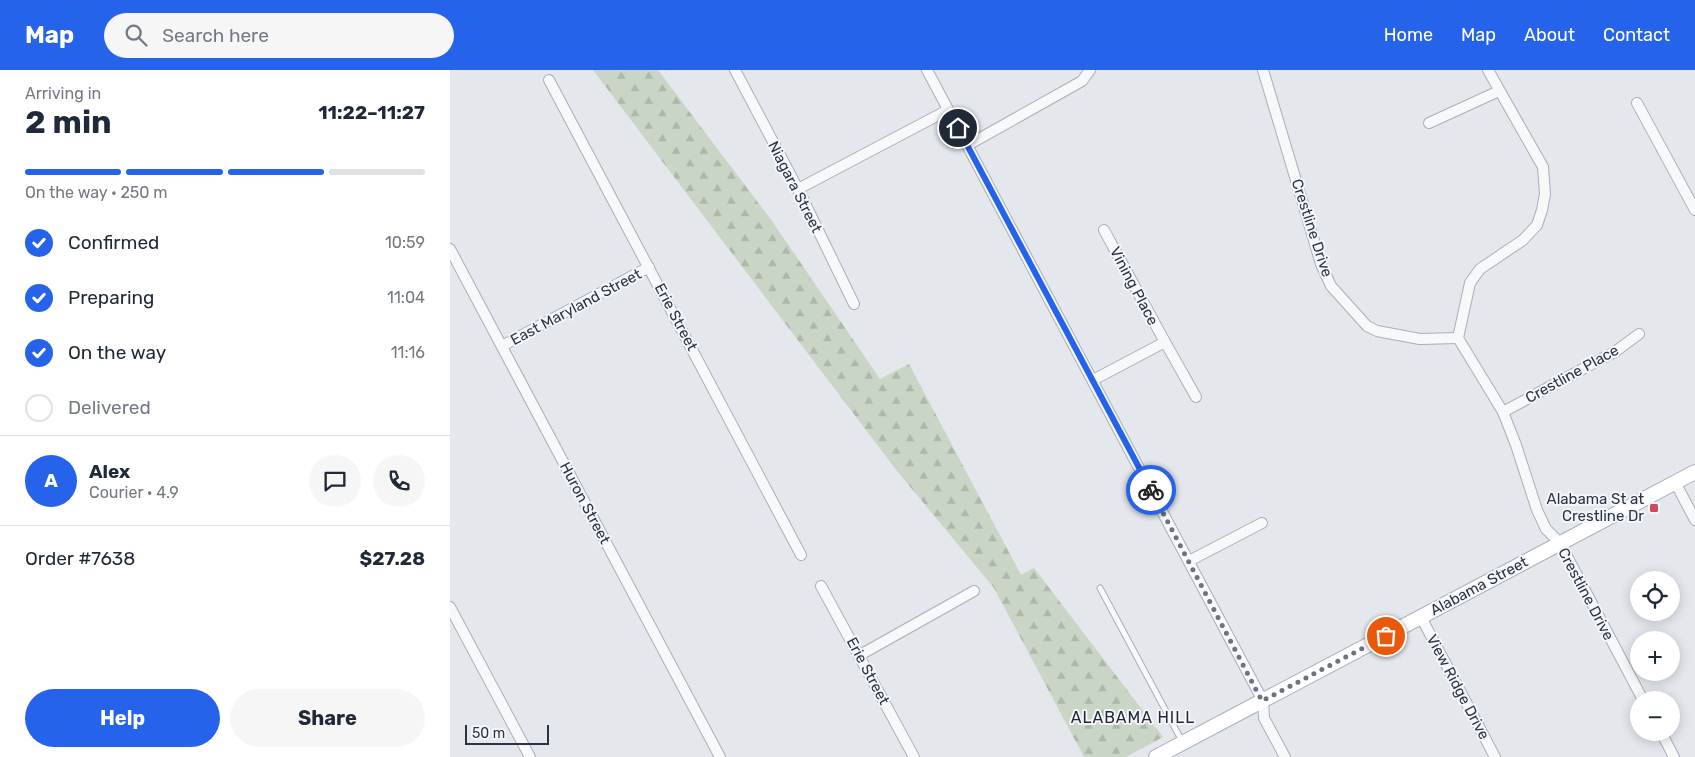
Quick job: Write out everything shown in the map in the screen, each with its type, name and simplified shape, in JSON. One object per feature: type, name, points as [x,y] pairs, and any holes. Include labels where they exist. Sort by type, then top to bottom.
[{"type":"main road","name":"Alabama Street","points":[[1156,757],[1695,472]]},
{"type":"street","name":"Niagara Street","points":[[735,70],[798,189],[854,304]]},
{"type":"street","points":[[927,70],[1262,701],[1264,718],[1285,757]]},
{"type":"street","points":[[968,145],[1082,81],[1090,70]]},
{"type":"street","name":"Crestline Drive","points":[[1263,70],[1321,264],[1332,286],[1367,326],[1377,331],[1420,339],[1458,338],[1503,412],[1537,510],[1546,529],[1560,543],[1639,691]]},
{"type":"street","points":[[1458,338],[1470,283],[1480,269],[1523,240],[1536,225],[1542,210],[1545,194],[1543,167],[1488,70]]},
{"type":"street","name":"Erie Street","points":[[549,80],[801,555]]},
{"type":"street","points":[[1429,123],[1499,91]]},
{"type":"street","points":[[1637,103],[1695,210]]},
{"type":"street","points":[[798,189],[948,110]]},
{"type":"street","name":"Vining Place","points":[[1104,230],[1196,397]]},
{"type":"street","name":"Huron Street","points":[[450,249],[720,757]]},
{"type":"street","name":"East Maryland Street","points":[[502,346],[649,267]]},
{"type":"street","name":"Crestline Place","points":[[1503,412],[1616,351],[1639,334]]},
{"type":"street","name":"Vining Place","points":[[1092,380],[1165,342]]},
{"type":"street","points":[[1675,482],[1695,520]]},
{"type":"street","points":[[1189,561],[1262,523]]},
{"type":"street","name":"Erie Street","points":[[821,586],[914,757]]},
{"type":"street","points":[[860,655],[974,591]]},
{"type":"street","points":[[450,607],[454,624],[530,757]]},
{"type":"street","name":"View Ridge Drive","points":[[1421,617],[1495,757]]},
{"type":"street","points":[[1666,741],[1674,757]]},
{"type":"lane","points":[[1100,588],[1183,743]]},
{"type":"green space","points":[[593,70],[658,70],[772,221],[880,379],[909,364],[1021,575],[1034,568],[1163,737],[1126,757],[1084,757],[994,588],[897,471]]},
{"type":"way so far","points":[[1151,490],[1262,701],[1386,636]]},
{"type":"place","name":"Alabama St at Crestline Dr","points":[[1654,508]]},
{"type":"district","name":"ALABAMA HILL","points":[[1133,717]]},
{"type":"route","points":[[958,128],[1151,490]]}]
